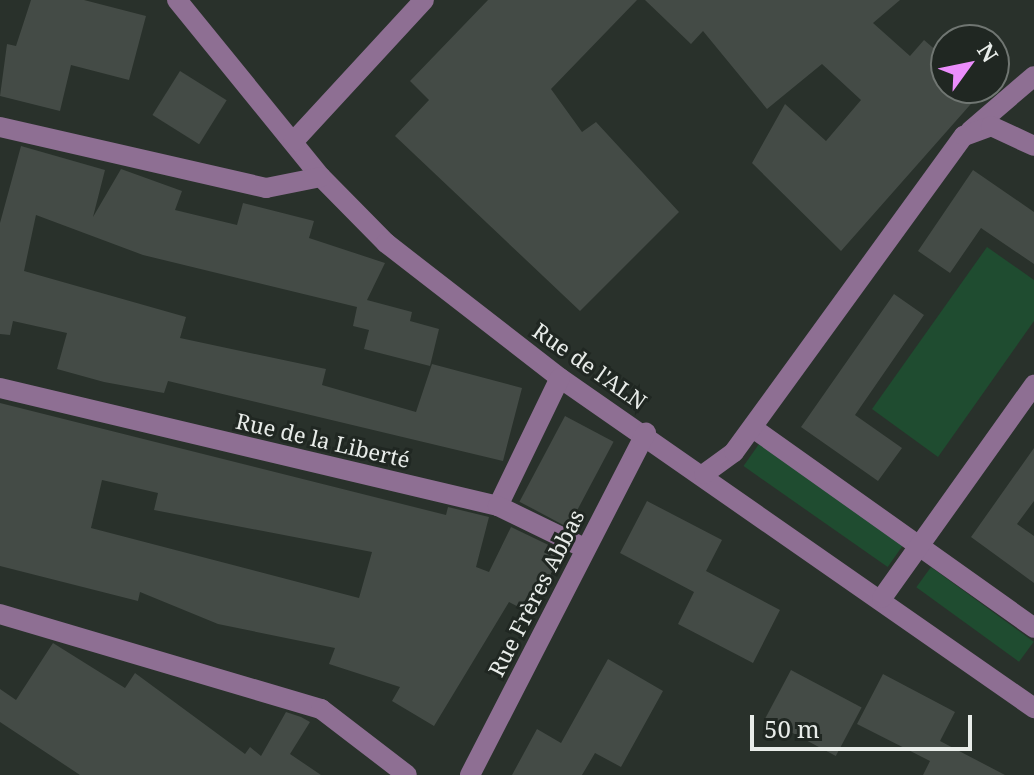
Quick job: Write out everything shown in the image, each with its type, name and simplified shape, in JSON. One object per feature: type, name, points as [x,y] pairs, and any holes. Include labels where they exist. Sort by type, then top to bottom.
[{"type":"street","name":"Rue de l'ALN","points":[[177,0],[195,8],[321,177],[386,243],[560,378],[646,433],[1034,708]]},
{"type":"street","points":[[293,142],[424,0]]},
{"type":"street","points":[[704,474],[753,428],[964,136],[1034,76]]},
{"type":"street","points":[[964,136],[991,126],[1034,146]]},
{"type":"street","points":[[0,127],[266,188],[321,177]]},
{"type":"street","points":[[498,506],[560,378]]},
{"type":"street","points":[[882,598],[1034,385]]},
{"type":"street","name":"Rue de la Liberté","points":[[0,388],[498,506],[584,548]]},
{"type":"street","points":[[753,428],[1034,628]]},
{"type":"street","name":"Rue Frères Abbas","points":[[470,775],[584,548],[646,433]]},
{"type":"street","points":[[0,614],[321,709],[407,775]]},
{"type":"green space","points":[[987,247],[1034,280],[1034,321],[938,457],[872,409]]},
{"type":"green space","points":[[759,444],[903,545],[888,567],[744,466]]},
{"type":"green space","points":[[931,567],[1034,642],[1019,662],[916,587]]},
{"type":"building","points":[[31,0],[84,0],[146,16],[129,80],[71,65],[60,111],[0,96],[7,44],[16,46]]},
{"type":"building","points":[[488,0],[637,0],[551,89],[582,132],[596,122],[679,212],[580,311],[395,136],[429,100],[410,81]]},
{"type":"building","points":[[645,0],[900,0],[873,23],[910,56],[924,40],[930,45],[930,104],[971,104],[841,251],[752,163],[785,104],[826,141],[861,100],[822,64],[767,109],[703,31],[691,44]]},
{"type":"building","points":[[180,71],[227,100],[199,144],[152,115]]},
{"type":"building","points":[[21,146],[105,170],[93,217],[121,169],[182,191],[175,210],[237,225],[243,203],[314,221],[309,238],[385,263],[367,300],[412,312],[410,321],[439,329],[430,366],[364,349],[369,330],[353,326],[357,307],[143,255],[36,215],[24,271],[186,317],[180,338],[326,369],[322,385],[416,412],[432,364],[522,388],[503,461],[168,381],[164,393],[104,382],[57,369],[67,333],[13,321],[10,335],[0,334],[0,223]]},
{"type":"building","points":[[973,170],[1034,212],[1034,264],[981,228],[950,273],[918,251]]},
{"type":"building","points":[[894,294],[924,315],[855,415],[902,448],[878,481],[801,427]]},
{"type":"building","points":[[0,403],[446,515],[448,507],[489,517],[476,567],[489,572],[511,527],[563,552],[530,613],[509,602],[434,726],[392,701],[400,687],[329,664],[335,648],[218,624],[140,592],[138,601],[0,566]],"holes":[[[102,480],[158,493],[154,510],[372,552],[359,598],[91,528]]]},
{"type":"building","points":[[565,416],[614,442],[568,527],[519,502]]},
{"type":"building","points":[[1034,448],[1034,501],[1017,524],[1034,536],[1034,583],[971,537]]},
{"type":"building","points":[[647,501],[722,540],[706,571],[780,610],[753,663],[678,624],[694,592],[620,553]]},
{"type":"building","points":[[53,643],[125,688],[135,673],[245,754],[250,747],[261,756],[286,712],[301,717],[310,722],[290,754],[321,775],[80,775],[0,722],[0,689],[16,700]]},
{"type":"building","points":[[608,659],[663,691],[621,767],[595,753],[582,775],[512,775],[537,729],[561,743]]},
{"type":"building","points":[[791,670],[862,708],[836,756],[765,719]]},
{"type":"building","points":[[883,674],[955,712],[940,741],[1005,775],[923,775],[930,761],[857,724]]}]
